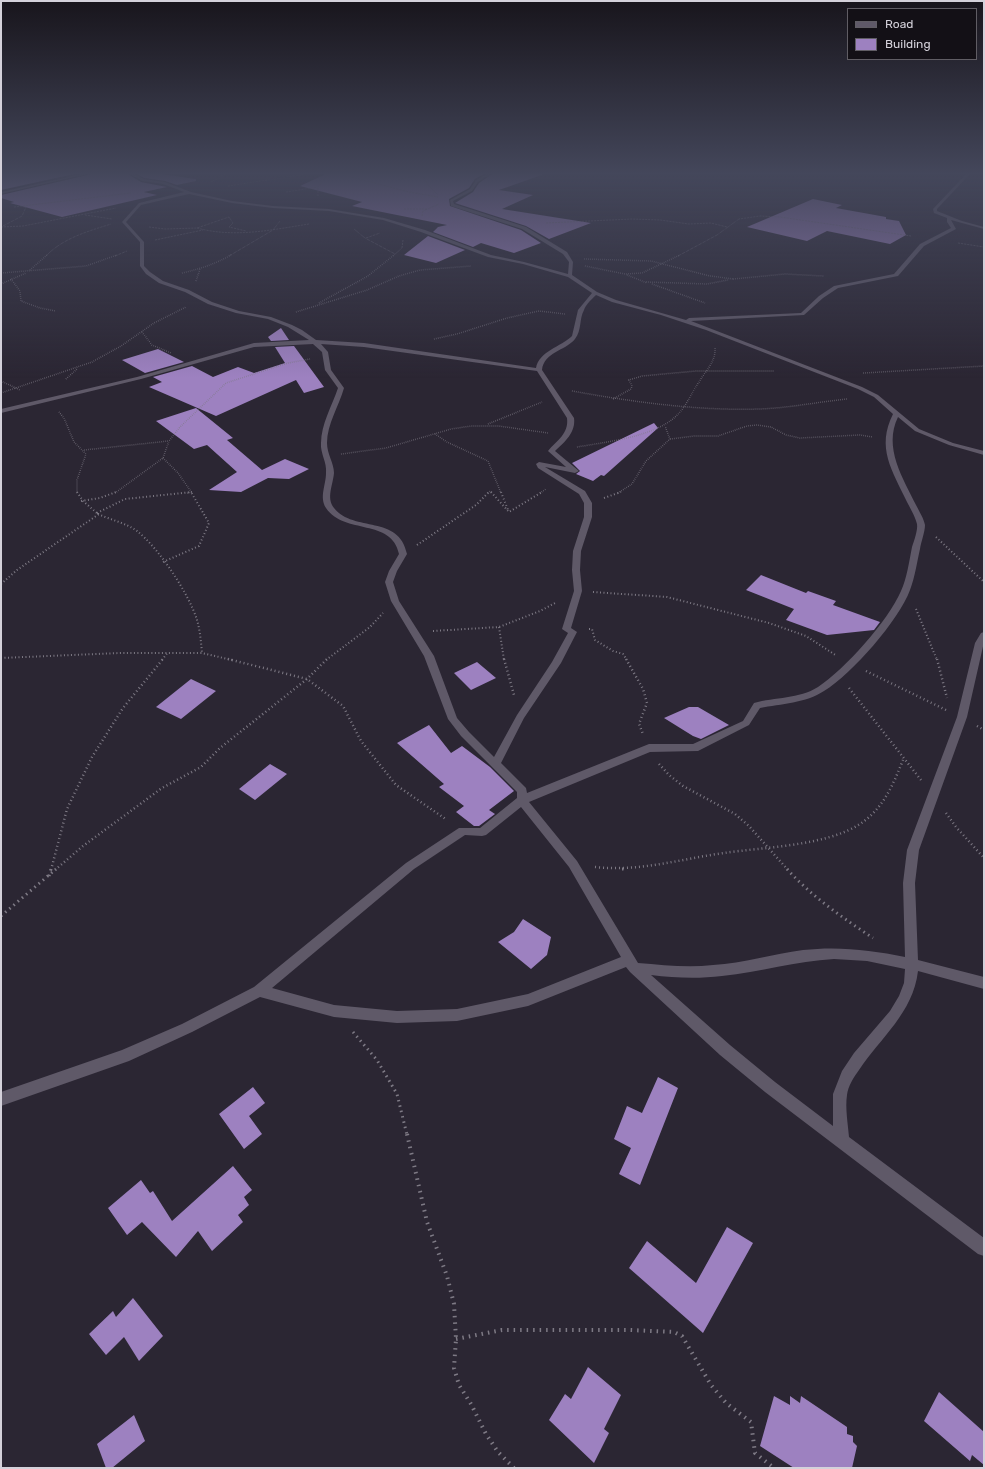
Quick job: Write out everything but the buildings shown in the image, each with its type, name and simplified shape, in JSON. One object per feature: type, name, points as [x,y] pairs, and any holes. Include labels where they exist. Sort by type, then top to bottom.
[{"type":"street","points":[[140,241],[142,244],[142,266],[154,278],[229,310],[281,322],[300,331],[321,347],[326,358],[328,370],[341,388],[325,435],[324,445],[330,464],[326,501],[330,509],[343,520],[389,533],[396,538],[401,545],[403,554],[393,570],[389,582],[395,601],[429,656],[453,719],[465,734],[522,791],[522,800],[532,815],[573,864],[631,964],[725,1050],[770,1086],[984,1248]]},
{"type":"street","points":[[448,241],[490,256],[535,266],[570,276],[595,293],[614,301],[683,320],[827,374],[876,396],[917,430],[951,444],[984,453]]},
{"type":"street","points":[[545,241],[565,253],[570,260],[570,276]]},
{"type":"street","points":[[683,320],[802,314],[821,297],[836,287],[896,275],[922,245],[930,241]]},
{"type":"street","points":[[539,370],[541,360],[573,339],[577,333],[579,316],[582,309],[595,293]]},
{"type":"street","points":[[1,411],[139,378],[254,345],[277,342],[315,342],[364,345],[539,370],[544,374],[556,397],[568,413],[571,421],[568,436],[551,451],[575,471],[539,464],[540,467],[582,493],[588,504],[588,517],[577,551],[578,591],[566,629],[573,632],[556,663],[520,716],[495,764]]},
{"type":"street","points":[[1,1100],[124,1056],[187,1028],[259,991],[410,866],[463,831],[482,832],[522,800],[649,748],[694,748],[746,724],[757,705],[793,699],[820,690],[838,677],[894,611],[905,592],[920,525],[918,516],[901,485],[892,459],[888,440],[890,425],[897,413]]},
{"type":"street","points":[[842,1140],[840,1094],[848,1076],[859,1058],[895,1015],[905,998],[910,983],[912,965],[909,883],[913,850],[962,717],[979,643],[984,635]]},
{"type":"street","points":[[259,991],[334,1011],[397,1017],[457,1015],[528,1000],[631,964],[684,973],[723,970],[809,955],[850,954],[893,960],[984,983]]},
{"type":"path","points":[[1,284],[39,266],[50,252],[72,241]]},
{"type":"path","points":[[1,273],[28,272],[86,266],[142,244],[157,241]]},
{"type":"path","points":[[154,278],[189,272],[210,266],[255,241]]},
{"type":"path","points":[[370,241],[395,254]]},
{"type":"path","points":[[281,322],[368,276],[402,248],[403,241]]},
{"type":"path","points":[[625,274],[642,273],[663,264],[707,241]]},
{"type":"path","points":[[570,260],[646,260],[710,276],[733,279]]},
{"type":"path","points":[[570,260],[625,274],[689,296],[735,317]]},
{"type":"path","points":[[315,305],[358,293],[399,276],[425,268],[474,265]]},
{"type":"path","points":[[646,282],[707,284],[733,279],[778,275],[814,277],[829,276]]},
{"type":"path","points":[[11,279],[20,291],[21,301],[56,312]]},
{"type":"path","points":[[1,393],[45,377],[85,366],[121,346],[154,323],[185,308],[188,305],[189,300],[187,291]]},
{"type":"path","points":[[430,340],[457,334],[507,318],[539,310],[579,316]]},
{"type":"path","points":[[551,451],[592,444],[664,426],[676,418],[685,407],[699,381],[717,355],[715,343],[708,329]]},
{"type":"path","points":[[142,332],[152,345],[172,353],[203,359]]},
{"type":"path","points":[[80,501],[113,494],[163,458],[169,441],[180,427],[211,396],[226,384],[299,360],[326,358]]},
{"type":"path","points":[[827,374],[984,366]]},
{"type":"path","points":[[613,399],[631,389],[632,386],[629,380],[634,377],[707,370],[775,371]]},
{"type":"path","points":[[550,387],[613,399],[685,407],[760,409],[876,396]]},
{"type":"path","points":[[485,425],[556,397]]},
{"type":"path","points":[[50,399],[64,418],[74,442],[86,454],[77,491],[80,501],[98,514],[137,531],[145,538],[189,598],[196,617],[202,653]]},
{"type":"path","points":[[327,456],[386,448],[451,429],[485,425],[568,436]]},
{"type":"path","points":[[588,504],[623,491],[632,484],[646,461],[670,439],[694,436],[718,436],[747,426],[756,425],[771,427],[786,435],[800,438],[860,435],[888,440]]},
{"type":"path","points":[[664,426],[670,439]]},
{"type":"path","points":[[436,434],[447,442],[488,461],[509,512]]},
{"type":"path","points":[[83,450],[127,444],[169,441]]},
{"type":"path","points":[[163,458],[175,468],[192,492],[209,523],[200,546],[164,562]]},
{"type":"path","points":[[509,512],[548,488]]},
{"type":"path","points":[[403,554],[454,521],[476,505],[490,491],[509,512]]},
{"type":"path","points":[[1,584],[17,570],[98,514],[124,499],[192,492]]},
{"type":"path","points":[[920,525],[938,539],[984,582]]},
{"type":"path","points":[[415,633],[500,627],[540,611],[578,591],[667,597],[769,623],[806,636],[850,663],[962,717]]},
{"type":"path","points":[[905,592],[914,605],[935,654],[951,712]]},
{"type":"path","points":[[1,916],[83,846],[162,788],[201,767],[220,748],[307,679],[325,660],[350,640],[370,627],[395,601]]},
{"type":"path","points":[[500,627],[502,653],[520,716]]},
{"type":"path","points":[[566,629],[592,629],[595,640],[613,651],[623,654],[630,662],[635,676],[643,689],[647,703],[639,724],[649,748],[657,762],[669,775],[684,786],[735,814],[749,826],[794,877],[839,915],[878,941],[893,960]]},
{"type":"path","points":[[48,877],[68,809],[92,757],[123,708],[169,652]]},
{"type":"path","points":[[1,658],[169,652],[202,653],[244,662],[307,679],[343,706],[361,741],[396,785],[463,831]]},
{"type":"path","points":[[838,677],[866,707],[903,760],[933,795],[956,827],[984,858]]},
{"type":"path","points":[[573,864],[628,870],[684,861],[715,854],[835,836],[859,825],[879,809],[892,788],[903,760]]},
{"type":"path","points":[[334,1011],[377,1060],[397,1094],[418,1177],[427,1222],[447,1276],[454,1304],[456,1339],[454,1368],[459,1384],[486,1434],[498,1452],[514,1468]]},
{"type":"path","points":[[456,1339],[502,1330],[622,1330],[674,1332],[682,1336],[711,1385],[726,1403],[751,1422],[755,1453],[774,1468]]}]
